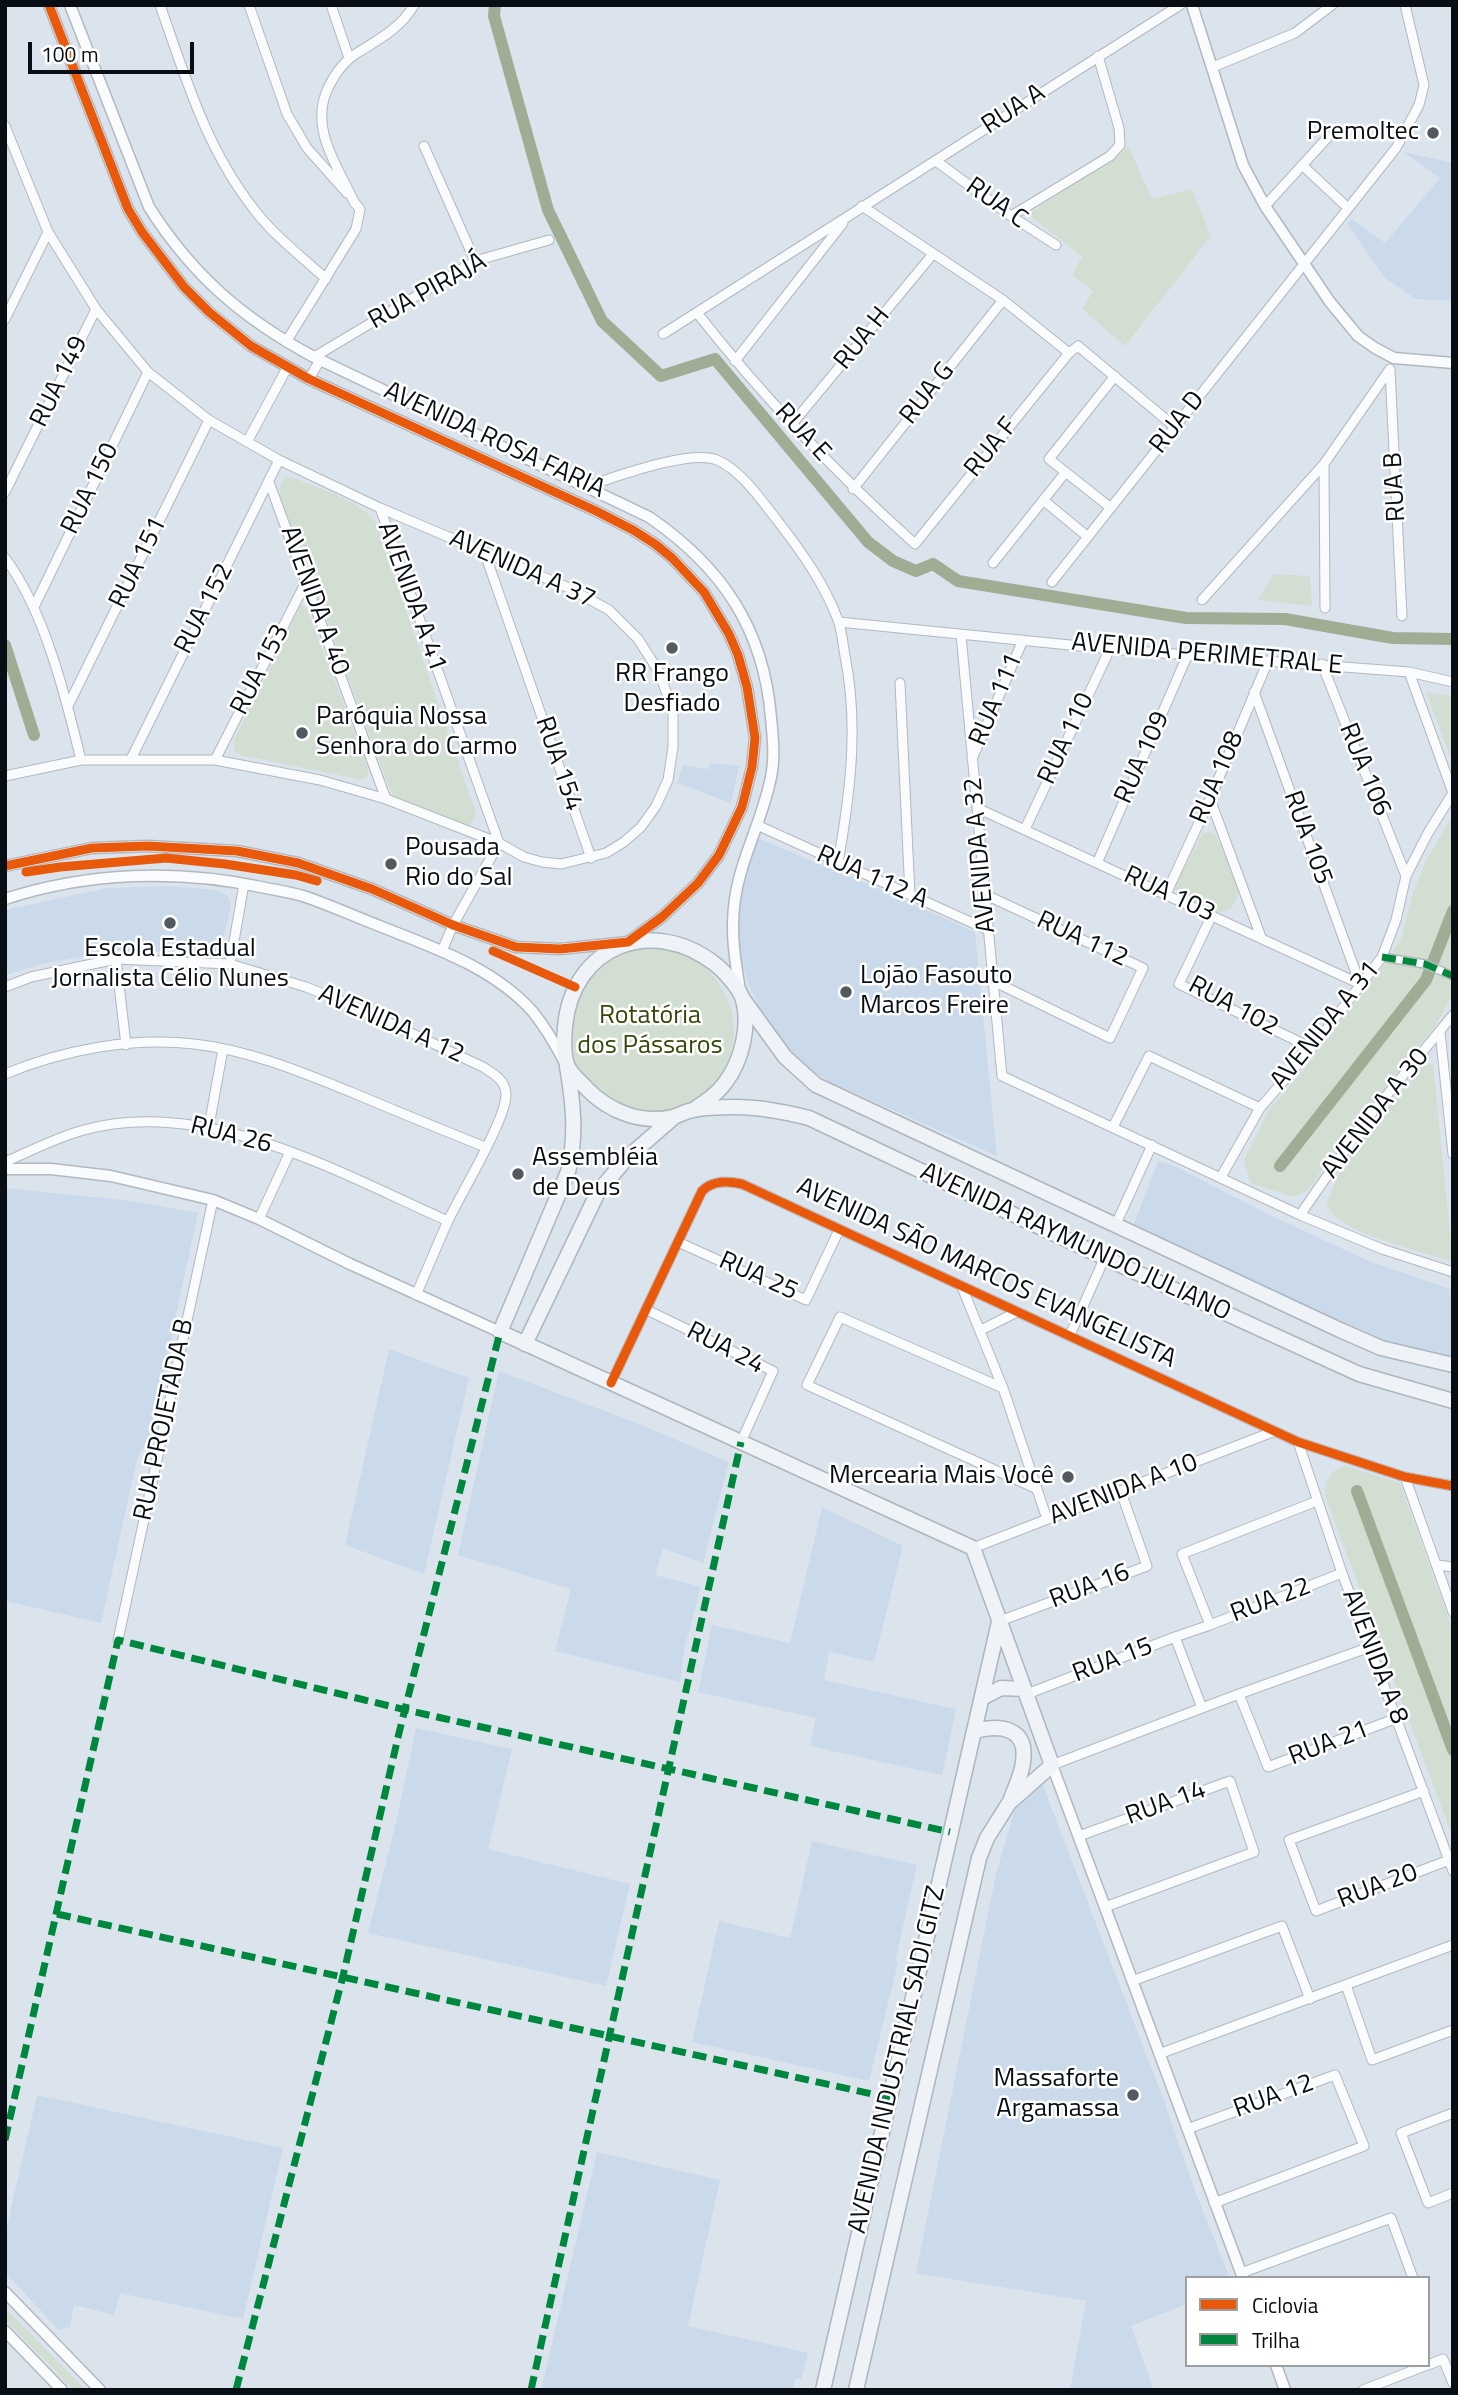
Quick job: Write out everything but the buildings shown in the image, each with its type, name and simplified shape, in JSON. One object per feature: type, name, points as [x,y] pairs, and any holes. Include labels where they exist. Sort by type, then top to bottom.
[{"type":"main road","points":[[567,1066],[598,1100],[615,1110],[644,1118],[674,1117],[693,1110],[717,1093],[734,1069],[743,1041],[741,996],[719,967],[695,949],[668,940],[628,942],[601,957],[586,970],[575,987],[567,1010],[565,1035],[567,1066],[573,1110],[573,1153],[568,1172],[500,1332],[973,1548],[1052,1765]]},
{"type":"main road","name":"AVENIDA RAYMUNDO JULIANO","points":[[741,996],[785,1057],[816,1085],[1381,1348],[1453,1365]]},
{"type":"main road","name":"AVENIDA RAYMUNDO JULIANO","points":[[693,1110],[737,1107],[778,1111],[809,1118],[1359,1374],[1453,1401]]},
{"type":"main road","points":[[525,1344],[598,1192],[627,1158],[674,1117]]},
{"type":"main road","name":"AVENIDA INDUSTRIAL SADI GITZ","points":[[823,2390],[1000,1621]]},
{"type":"main road","points":[[982,1698],[1001,1688],[1025,1692]]},
{"type":"main road","name":"AVENIDA INDUSTRIAL SADI GITZ","points":[[975,1731],[989,1727],[1005,1728],[1023,1745],[1023,1764],[1010,1804]]},
{"type":"main road","name":"AVENIDA INDUSTRIAL SADI GITZ","points":[[856,2390],[979,1858],[987,1838],[1010,1804],[1052,1765]]},
{"type":"street","name":"AVENIDA ROSA FARIA","points":[[49,5],[128,209],[184,287],[209,312],[251,346],[287,368],[633,530],[672,558],[704,592],[719,615],[738,655],[747,687],[755,738],[752,766],[742,807],[719,855],[698,883],[662,917],[628,942]]},
{"type":"street","name":"AVENIDA ROSA FARIA","points":[[70,5],[142,192],[161,226],[193,266],[247,317],[317,359],[649,517],[697,553],[719,579],[747,622],[758,647],[767,680],[774,747],[772,774],[735,898],[734,955],[741,996]]},
{"type":"street","points":[[160,5],[200,116],[230,177],[262,219],[326,279]]},
{"type":"street","points":[[249,5],[287,114],[307,148],[360,208],[356,229],[286,342]]},
{"type":"street","points":[[331,5],[349,58]]},
{"type":"street","points":[[355,202],[325,142],[321,127],[323,97],[336,72],[349,58],[400,25],[414,5]]},
{"type":"street","name":"RUA A","points":[[663,334],[1180,5]]},
{"type":"street","points":[[1192,5],[1243,165],[1265,206],[1349,327],[1392,364],[1453,363]]},
{"type":"street","points":[[1213,67],[1295,33],[1332,5]]},
{"type":"street","name":"RUA D","points":[[1052,582],[1396,148],[1419,105],[1424,85],[1405,5]]},
{"type":"street","points":[[1011,216],[1110,156],[1121,145],[1119,128],[1098,56]]},
{"type":"street","name":"AVENIDA A 37","points":[[5,125],[8,143],[48,232],[96,309],[148,372],[209,420],[279,460],[380,508],[569,588],[609,610],[638,639],[659,671],[673,711],[673,747],[668,780],[656,806],[641,827],[606,853],[561,864],[524,857],[499,843],[386,799],[320,780],[215,760],[81,760],[5,776]]},
{"type":"street","points":[[1265,206],[1328,137]]},
{"type":"street","points":[[424,146],[475,261]]},
{"type":"street","name":"RUA C","points":[[936,161],[1056,246]]},
{"type":"street","points":[[1302,165],[1348,208]]},
{"type":"street","points":[[862,206],[1003,300],[1069,353],[1078,346],[1175,427]]},
{"type":"street","name":"RUA A","points":[[735,361],[848,216]]},
{"type":"street","points":[[5,319],[48,232]]},
{"type":"street","name":"RUA PIRAJÁ","points":[[317,359],[475,261],[549,240]]},
{"type":"street","name":"RUA H","points":[[793,423],[933,254]]},
{"type":"street","name":"RUA G","points":[[853,488],[1003,300]]},
{"type":"street","name":"RUA 149","points":[[5,492],[96,309]]},
{"type":"street","name":"RUA E","points":[[698,314],[735,361],[853,488],[915,544]]},
{"type":"street","name":"RUA F","points":[[915,544],[1069,353]]},
{"type":"street","points":[[309,379],[317,359]]},
{"type":"street","points":[[1202,600],[1324,464],[1392,364]]},
{"type":"street","name":"RUA B","points":[[1392,364],[1402,616]]},
{"type":"street","points":[[247,442],[287,368]]},
{"type":"street","name":"RUA 150","points":[[34,607],[148,372]]},
{"type":"street","points":[[1111,508],[1049,459],[1115,376]]},
{"type":"street","name":"RUA 151","points":[[68,705],[209,420]]},
{"type":"street","points":[[507,471],[515,452]]},
{"type":"street","points":[[587,486],[677,460],[699,457],[716,460],[735,472],[799,548],[822,585],[839,622],[848,671],[854,727],[849,801],[838,863]]},
{"type":"street","name":"RUA 152","points":[[131,758],[279,460]]},
{"type":"street","points":[[1324,464],[1325,608]]},
{"type":"street","points":[[993,563],[1066,473]]},
{"type":"street","name":"AVENIDA A 40","points":[[269,482],[386,799]]},
{"type":"street","points":[[1044,500],[1088,537]]},
{"type":"street","name":"AVENIDA A 41","points":[[380,508],[499,843]]},
{"type":"street","name":"RUA 154","points":[[484,551],[591,858]]},
{"type":"street","points":[[5,558],[34,607],[68,705],[81,760]]},
{"type":"street","name":"RUA 153","points":[[215,760],[307,580]]},
{"type":"street","name":"AVENIDA PERIMETRAL E","points":[[839,622],[1110,649],[1409,672],[1453,682]]},
{"type":"street","name":"AVENIDA A 32","points":[[961,635],[1002,1076],[1113,1127]]},
{"type":"street","name":"RUA 111","points":[[972,760],[1023,640]]},
{"type":"street","name":"RUA 110","points":[[1025,829],[1110,649]]},
{"type":"street","name":"RUA 109","points":[[1098,862],[1188,654]]},
{"type":"street","name":"RUA 108","points":[[1166,894],[1210,799],[1268,661]]},
{"type":"street","name":"RUA 106","points":[[1322,664],[1406,876]]},
{"type":"street","points":[[1409,672],[1453,793]]},
{"type":"street","points":[[900,683],[910,895]]},
{"type":"street","name":"RUA 105","points":[[1254,692],[1360,984]]},
{"type":"street","name":"AVENIDA A 31","points":[[1221,1177],[1260,1108],[1312,1048],[1382,957],[1396,920],[1406,876],[1453,793]]},
{"type":"street","points":[[1210,799],[1261,937]]},
{"type":"street","name":"RUA 103","points":[[977,808],[1360,984]]},
{"type":"street","name":"RUA 112 A","points":[[757,825],[988,930]]},
{"type":"street","points":[[442,951],[453,925],[499,843]]},
{"type":"street","points":[[5,866],[92,848],[148,846],[237,851],[298,863],[372,889],[453,925],[516,947],[560,949],[628,942]]},
{"type":"street","points":[[5,899],[41,887],[117,876],[186,876],[301,896],[442,951],[485,973],[510,991],[532,1012],[567,1066]]},
{"type":"street","points":[[230,964],[244,884]]},
{"type":"street","name":"RUA 112","points":[[986,895],[1143,968],[1110,1038],[993,981]]},
{"type":"street","name":"RUA 102","points":[[1212,915],[1179,984],[1312,1048]]},
{"type":"street","points":[[1382,957],[1425,964],[1453,976]]},
{"type":"street","points":[[116,959],[126,1045]]},
{"type":"street","name":"AVENIDA A 12","points":[[5,987],[31,977],[116,959],[230,964],[306,986],[356,1007],[496,1075],[503,1083],[506,1094],[502,1114],[448,1221],[416,1295]]},
{"type":"street","name":"AVENIDA A 30","points":[[1300,1216],[1363,1124],[1453,1014]]},
{"type":"street","points":[[1440,1032],[1453,1154]]},
{"type":"street","points":[[5,1074],[57,1056],[92,1048],[192,1044],[284,1065],[485,1147]]},
{"type":"street","points":[[209,1126],[223,1049]]},
{"type":"street","points":[[1260,1108],[1149,1056],[1113,1127],[1300,1216],[1382,1249],[1453,1272]]},
{"type":"street","name":"RUA 26","points":[[5,1162],[84,1130],[163,1121],[209,1126],[290,1152],[448,1221]]},
{"type":"street","points":[[1116,1224],[1152,1145]]},
{"type":"street","points":[[259,1219],[290,1152]]},
{"type":"street","points":[[5,1169],[51,1169],[111,1176],[213,1200],[500,1332]]},
{"type":"street","name":"AVENIDA SÃO MARCOS EVANGELISTA","points":[[611,1383],[704,1188],[713,1183],[730,1182],[742,1184],[1298,1442],[1405,1477],[1453,1486]]},
{"type":"street","name":"RUA PROJETADA B","points":[[118,1640],[213,1200]]},
{"type":"street","name":"RUA 25","points":[[678,1242],[806,1300],[839,1230]]},
{"type":"street","points":[[1070,1335],[1105,1257]]},
{"type":"street","points":[[962,1287],[1003,1388],[1047,1519]]},
{"type":"street","name":"RUA 24","points":[[647,1310],[774,1371],[741,1442]]},
{"type":"street","points":[[981,1330],[1017,1312]]},
{"type":"street","points":[[1003,1388],[840,1317],[807,1385],[1037,1489]]},
{"type":"street","name":"AVENIDA A 10","points":[[973,1548],[1275,1431]]},
{"type":"street","name":"AVENIDA A 8","points":[[1298,1442],[1342,1573],[1453,1871]]},
{"type":"street","points":[[1405,1477],[1453,1612]]},
{"type":"street","name":"RUA 16","points":[[1000,1621],[1147,1566],[1121,1492]]},
{"type":"street","name":"RUA 22","points":[[1317,1501],[1182,1554],[1210,1625],[1342,1573]]},
{"type":"street","points":[[1437,1565],[1453,1567]]},
{"type":"street","points":[[1175,1637],[1210,1625]]},
{"type":"street","name":"RUA 15","points":[[1025,1692],[1175,1637],[1202,1708]]},
{"type":"street","points":[[1370,1647],[1052,1765],[1242,2275],[1391,2218],[1412,2276]]},
{"type":"street","name":"RUA 21","points":[[1239,1694],[1268,1767],[1397,1718]]},
{"type":"street","name":"RUA 14","points":[[1079,1836],[1230,1781],[1255,1852],[1105,1907]]},
{"type":"street","name":"RUA 20","points":[[1424,1791],[1289,1840],[1316,1911],[1449,1860]]},
{"type":"street","points":[[1132,1981],[1282,1926],[1310,1999]]},
{"type":"street","points":[[1159,2054],[1453,1945]]},
{"type":"street","points":[[1346,1985],[1372,2060],[1453,2030]]},
{"type":"street","name":"RUA 12","points":[[1187,2129],[1335,2075],[1364,2146],[1214,2203]]},
{"type":"street","points":[[1453,2113],[1401,2133],[1428,2203],[1453,2193]]},
{"type":"street","points":[[5,2292],[100,2390]]},
{"type":"street","points":[[5,2331],[62,2390]]},
{"type":"street","points":[[1430,2364],[1448,2357],[1453,2383]]},
{"type":"street","points":[[1277,2367],[1285,2390]]},
{"type":"street","points":[[1363,2390],[1423,2367]]},
{"type":"shaded area","name":"Premoltec","points":[[1404,152],[1453,163],[1453,301],[1416,299],[1385,278],[1347,224],[1352,219],[1385,243],[1440,178]]},
{"type":"shaded area","points":[[710,763],[739,766],[731,803],[677,783],[683,765],[708,769]]},
{"type":"shaded area","points":[[757,838],[975,932],[997,1156],[832,1083],[808,1069],[787,1051],[768,1025],[750,988],[740,958],[737,938],[738,899]]},
{"type":"shaded area","points":[[170,886],[216,890],[228,896],[231,905],[223,941],[216,952],[116,951],[46,963],[5,975],[5,910],[107,888]]},
{"type":"shaded area","points":[[1158,1161],[1174,1166],[1369,1261],[1453,1290],[1453,1361],[1384,1342],[1322,1316],[1179,1251],[1134,1224]]},
{"type":"shaded area","points":[[5,1188],[131,1201],[198,1213],[150,1435],[137,1459],[101,1623],[5,1601]]},
{"type":"shaded area","points":[[389,1349],[469,1378],[424,1574],[345,1545]]},
{"type":"shaded area","points":[[499,1371],[634,1422],[729,1462],[703,1563],[663,1548],[655,1575],[701,1587],[684,1649],[680,1682],[555,1651],[571,1589],[458,1555]]},
{"type":"shaded area","points":[[822,1507],[903,1546],[874,1662],[829,1652],[824,1680],[956,1709],[942,1775],[810,1746],[816,1718],[698,1692],[712,1625],[790,1643]]},
{"type":"shaded area","points":[[416,1728],[512,1749],[488,1849],[630,1884],[606,1986],[368,1933],[395,1827]]},
{"type":"shaded area","points":[[1042,1783],[1229,2276],[1185,2276],[1185,2305],[1131,2326],[1154,2390],[1070,2390],[1086,2301],[916,2273],[996,1874],[1017,1802]]},
{"type":"shaded area","points":[[812,1841],[917,1865],[895,1962],[898,1963],[869,2081],[692,2042],[719,1921],[790,1938]]},
{"type":"shaded area","points":[[37,2095],[283,2148],[243,2319],[120,2293],[114,2315],[74,2305],[70,2327],[59,2330],[5,2272],[5,2234]]},
{"type":"shaded area","points":[[597,2152],[720,2180],[688,2326],[808,2353],[801,2379],[795,2379],[793,2390],[541,2390]]},
{"type":"green space","points":[[1129,147],[1152,199],[1192,189],[1211,236],[1125,346],[1082,309],[1093,291],[1072,275],[1082,257],[1028,214]]},
{"type":"green space","points":[[286,477],[295,478],[348,501],[375,521],[476,813],[471,824],[463,827],[455,824],[394,796],[390,790],[280,495],[280,485]]},
{"type":"green space","points":[[1274,574],[1310,576],[1312,606],[1257,600]]},
{"type":"green space","points":[[301,605],[307,608],[369,771],[362,780],[241,755],[234,750],[234,740]]},
{"type":"green space","points":[[1426,692],[1453,696],[1453,764]]},
{"type":"green space","points":[[1453,814],[1453,994],[1436,1025],[1332,1153],[1309,1190],[1293,1197],[1250,1183],[1244,1160],[1268,1111],[1297,1078],[1388,960],[1401,939],[1414,889],[1426,861]]},
{"type":"green space","points":[[1202,834],[1215,834],[1238,888],[1233,905],[1220,912],[1204,908],[1175,890]]},
{"type":"green space","name":"Rotatória dos Pássaros","points":[[651,948],[683,955],[697,962],[709,973],[720,985],[727,999],[734,1031],[727,1063],[720,1077],[709,1089],[697,1100],[683,1107],[651,1114],[619,1107],[605,1100],[593,1089],[582,1077],[575,1063],[568,1031],[575,999],[582,985],[593,973],[605,962],[619,955]]},
{"type":"green space","points":[[1433,1064],[1453,1262],[1360,1231],[1337,1218],[1326,1205],[1344,1161],[1422,1066]]},
{"type":"green space","points":[[1345,1466],[1400,1483],[1453,1631],[1453,1838],[1325,1496],[1329,1477],[1335,1470]]},
{"type":"green space","points":[[5,2308],[86,2390],[74,2390],[5,2320]]},
{"type":"waterway","points":[[495,5],[494,16],[548,210],[602,321],[661,376],[715,359],[868,542],[893,561],[916,571],[933,564],[958,581],[1186,618],[1285,619],[1393,638],[1453,639]]},
{"type":"waterway","points":[[5,645],[34,735]]},
{"type":"waterway","points":[[1280,1166],[1426,980],[1453,911]]},
{"type":"waterway","points":[[1357,1491],[1453,1750]]},
{"type":"marked path","points":[[1382,957],[1425,964],[1453,976]]},
{"type":"marked path","points":[[236,2390],[343,1976],[399,1733],[500,1332]]},
{"type":"marked path","points":[[531,2390],[741,1442]]},
{"type":"marked path","points":[[5,2140],[118,1640],[406,1710],[950,1832]]},
{"type":"marked path","points":[[57,1914],[890,2098]]},
{"type":"cycle path","points":[[5,866],[92,848],[148,846],[237,851],[298,863],[372,889],[453,925],[516,947],[560,949],[628,942],[662,917],[698,883],[719,855],[742,807],[752,767],[755,738],[747,687],[729,634],[704,592],[655,544],[596,511],[309,379],[251,346],[209,312],[184,287],[128,209],[49,5]]},
{"type":"cycle path","points":[[26,872],[166,858],[225,864],[317,881]]},
{"type":"cycle path","points":[[493,951],[575,987]]},
{"type":"cycle path","points":[[611,1383],[702,1191],[716,1183],[731,1182],[742,1184],[1298,1442],[1405,1477],[1453,1486]]},
{"type":"place","name":"Premoltec","points":[[1433,133]]},
{"type":"place","name":"RR Frango Desfiado","points":[[672,648]]},
{"type":"place","name":"Paróquia Nossa Senhora do Carmo","points":[[302,733]]},
{"type":"place","name":"Pousada Rio do Sal","points":[[391,864]]},
{"type":"place","name":"Escola Estadual Jornalista Célio Nunes","points":[[170,923]]},
{"type":"place","name":"Lojão Fasouto Marcos Freire","points":[[846,992]]},
{"type":"place","name":"Assembléia de Deus","points":[[518,1174]]},
{"type":"place","name":"Mercearia Mais Você","points":[[1068,1477]]},
{"type":"place","name":"Massaforte Argamassa","points":[[1133,2095]]}]
